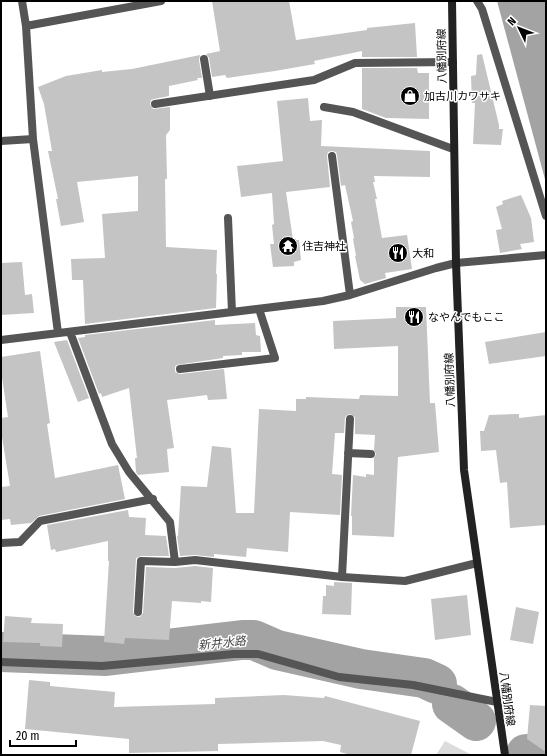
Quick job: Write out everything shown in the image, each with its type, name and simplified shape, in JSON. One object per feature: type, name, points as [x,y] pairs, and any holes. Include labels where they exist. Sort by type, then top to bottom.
[{"type":"main road","name":"八幡別府線","points":[[452,1],[456,263],[464,470],[496,702],[505,755]]},
{"type":"street","points":[[22,1],[26,26],[33,138],[58,333]]},
{"type":"street","points":[[26,26],[161,1]]},
{"type":"street","points":[[477,1],[482,9],[546,216]]},
{"type":"street","points":[[204,59],[210,96]]},
{"type":"street","points":[[154,104],[314,80],[355,63],[453,62]]},
{"type":"street","points":[[324,107],[353,112],[454,149]]},
{"type":"street","points":[[1,141],[33,138]]},
{"type":"street","points":[[332,156],[350,295]]},
{"type":"street","points":[[228,218],[232,312]]},
{"type":"street","points":[[1,340],[323,301],[350,295],[456,263],[546,255]]},
{"type":"street","points":[[180,369],[275,358],[258,309]]},
{"type":"street","points":[[70,332],[112,444],[129,472],[153,499],[170,522],[174,562]]},
{"type":"street","points":[[342,577],[350,418]]},
{"type":"street","points":[[348,453],[371,454]]},
{"type":"street","points":[[1,543],[20,542],[40,521],[153,499]]},
{"type":"street","points":[[138,612],[141,561],[174,562],[194,560],[342,577],[405,581],[477,562]]},
{"type":"street","points":[[1,662],[102,666],[234,654],[258,654],[339,678],[413,685],[496,702]]},
{"type":"shaded area","points":[[497,1],[546,1],[546,183]]},
{"type":"shaded area","points":[[445,741],[472,755],[436,755]]},
{"type":"building","points":[[212,1],[289,1],[296,40],[367,30],[367,28],[415,23],[417,57],[362,57],[362,51],[314,61],[315,64],[275,71],[227,78],[225,75],[212,77],[209,58],[206,54],[220,51]]},
{"type":"building","points":[[482,54],[499,129],[503,129],[501,145],[473,144],[475,103],[472,103],[471,76],[476,75],[477,55]]},
{"type":"building","points":[[200,55],[199,60],[202,78],[169,86],[169,96],[151,100],[150,104],[153,109],[170,107],[170,130],[166,135],[166,247],[217,250],[216,308],[85,324],[83,280],[72,280],[71,259],[105,258],[102,214],[138,211],[138,176],[77,182],[84,222],[61,226],[56,199],[58,199],[48,151],[52,151],[44,104],[38,87],[66,76],[102,70],[102,72],[132,69]]},
{"type":"building","points":[[362,68],[417,68],[418,73],[429,73],[429,119],[386,118],[362,109]]},
{"type":"building","points":[[308,98],[310,121],[322,120],[321,146],[430,151],[430,177],[374,176],[375,182],[373,182],[377,199],[375,199],[382,238],[407,235],[412,269],[385,273],[386,278],[365,284],[360,280],[355,256],[351,222],[353,221],[345,185],[341,186],[337,155],[336,152],[332,151],[328,152],[327,156],[330,187],[286,192],[293,240],[299,240],[301,260],[294,262],[294,266],[273,267],[270,244],[274,244],[272,225],[274,224],[272,193],[241,197],[237,166],[283,161],[277,101]]},
{"type":"building","points":[[521,195],[531,218],[534,242],[520,244],[522,249],[500,253],[496,230],[502,229],[496,207],[503,204],[502,201]]},
{"type":"building","points":[[22,262],[25,295],[32,294],[34,313],[1,315],[1,263]]},
{"type":"building","points":[[396,307],[426,307],[430,403],[435,403],[439,452],[398,457],[394,537],[352,535],[351,516],[353,475],[366,477],[366,474],[374,475],[374,458],[376,454],[374,450],[375,435],[355,434],[355,417],[350,414],[345,418],[344,433],[335,433],[332,474],[342,475],[340,515],[290,512],[288,552],[247,548],[246,557],[214,554],[214,557],[195,555],[180,556],[177,536],[181,486],[207,487],[212,446],[231,448],[236,513],[254,513],[259,409],[296,411],[296,399],[306,399],[306,397],[359,399],[360,395],[398,396],[398,346],[334,349],[333,321],[396,318]]},
{"type":"building","points":[[215,320],[215,325],[255,323],[256,335],[260,336],[261,352],[242,352],[242,355],[223,356],[223,358],[176,365],[175,372],[180,374],[224,369],[227,399],[208,400],[207,395],[167,400],[174,448],[167,449],[169,472],[138,475],[136,472],[135,458],[137,458],[129,388],[102,397],[101,393],[99,394],[78,338],[85,337],[85,335]]},
{"type":"building","points":[[546,332],[546,356],[489,364],[485,342]]},
{"type":"building","points":[[67,340],[89,398],[78,402],[54,342]]},
{"type":"building","points":[[40,351],[50,423],[47,424],[55,478],[118,465],[125,499],[39,516],[31,523],[11,525],[10,519],[1,520],[1,487],[10,486],[1,431],[1,418],[8,417],[1,371],[1,357]]},
{"type":"building","points":[[519,414],[519,418],[546,415],[546,525],[510,528],[507,482],[500,483],[496,450],[481,451],[480,431],[484,431],[489,415]]},
{"type":"building","points":[[128,510],[129,517],[146,518],[145,535],[166,536],[169,556],[141,556],[136,558],[133,612],[135,616],[140,617],[143,613],[146,567],[175,568],[195,566],[213,568],[211,602],[201,601],[201,603],[172,601],[169,640],[125,638],[124,644],[104,642],[109,561],[108,541],[56,552],[55,549],[51,550],[47,525]]},
{"type":"building","points":[[334,582],[352,583],[351,615],[322,614],[323,596],[326,596],[326,585],[334,586]]},
{"type":"building","points":[[467,595],[471,635],[435,640],[431,599]]},
{"type":"building","points":[[516,607],[539,612],[533,644],[510,640]]},
{"type":"building","points":[[5,616],[32,618],[31,623],[63,624],[62,647],[40,646],[40,643],[3,642]]},
{"type":"building","points":[[29,680],[50,682],[50,686],[115,692],[114,707],[215,704],[215,698],[284,695],[324,698],[325,696],[420,721],[411,755],[351,755],[340,752],[341,745],[323,741],[218,744],[218,751],[129,753],[129,739],[25,729]]},
{"type":"building","points":[[530,705],[546,706],[546,752],[527,739]]},
{"type":"waterway","name":"新井水路","points":[[1,652],[106,656],[242,640],[254,640],[277,650],[361,669],[424,678],[437,684]]},
{"type":"waterway","name":"新井水路","points":[[452,704],[476,721]]},
{"type":"place","name":"加古川カワサキ","points":[[410,96]]},
{"type":"place","name":"住吉神社","points":[[288,246]]},
{"type":"place","name":"大和","points":[[398,253]]},
{"type":"place","name":"なやんでもここ","points":[[414,317]]}]
